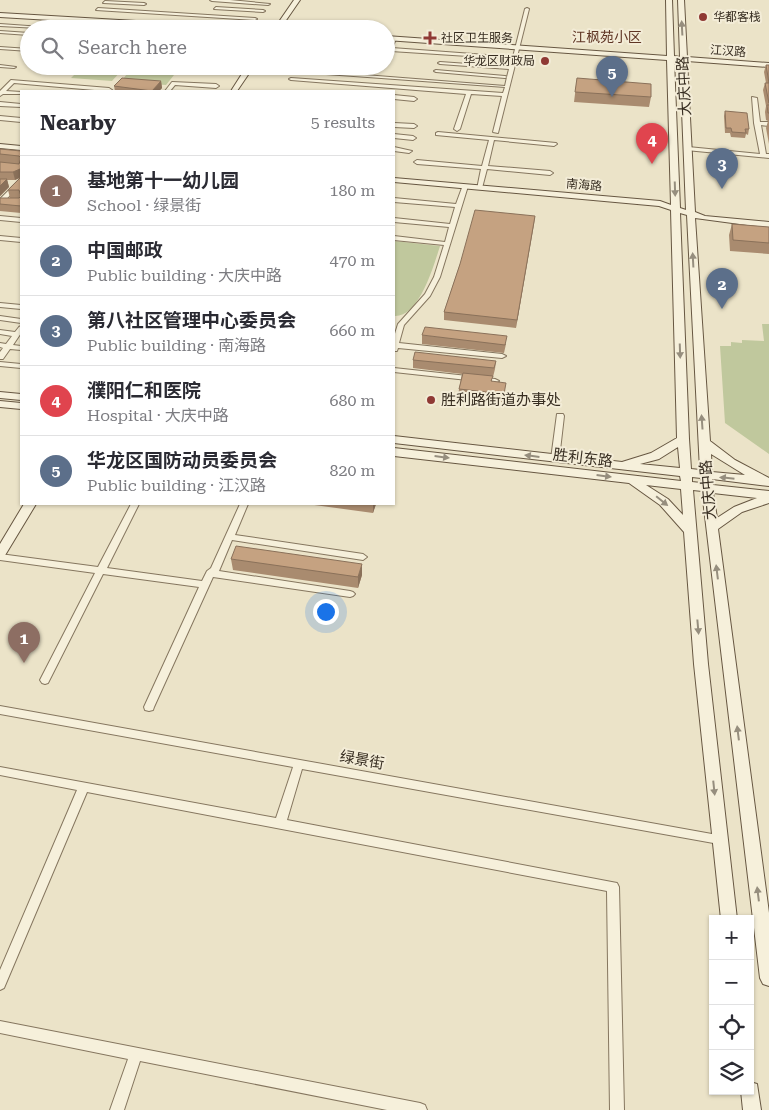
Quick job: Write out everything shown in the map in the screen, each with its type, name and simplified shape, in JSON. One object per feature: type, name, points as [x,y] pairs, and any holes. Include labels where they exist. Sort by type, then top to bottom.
[{"type":"main road","points":[[283,20],[297,0]]},
{"type":"main road","name":"大庆中路","points":[[669,0],[683,439],[689,529],[729,915]]},
{"type":"main road","name":"大庆中路","points":[[681,0],[690,213],[703,441],[712,530],[769,978]]},
{"type":"main road","points":[[0,15],[91,20]]},
{"type":"main road","name":"江汉路","points":[[395,39],[769,65]]},
{"type":"main road","points":[[235,90],[245,75]]},
{"type":"main road","points":[[0,146],[20,148]]},
{"type":"main road","name":"南海路","points":[[395,180],[660,204],[704,218],[769,225]]},
{"type":"main road","points":[[0,395],[20,397]]},
{"type":"main road","points":[[0,404],[20,406]]},
{"type":"main road","points":[[618,466],[655,456],[683,439]]},
{"type":"main road","name":"胜利东路","points":[[395,440],[618,466],[686,480]]},
{"type":"main road","points":[[703,441],[719,456],[736,467],[769,481]]},
{"type":"main road","name":"胜利东路","points":[[395,452],[630,479],[707,482],[769,481]]},
{"type":"main road","points":[[630,479],[664,502],[689,529]]},
{"type":"main road","name":"胜利东路","points":[[707,482],[769,497]]},
{"type":"main road","points":[[712,530],[726,515],[740,507],[769,497]]},
{"type":"main road","points":[[0,555],[29,505]]},
{"type":"main road","points":[[750,1095],[752,1110]]},
{"type":"street","points":[[130,20],[148,0]]},
{"type":"street","points":[[212,0],[268,4]]},
{"type":"street","points":[[206,20],[222,0]]},
{"type":"street","points":[[105,2],[144,4]]},
{"type":"street","points":[[216,8],[263,11]]},
{"type":"street","points":[[98,9],[256,18]]},
{"type":"street","points":[[496,132],[519,48],[527,9]]},
{"type":"street","points":[[0,26],[20,27]]},
{"type":"street","points":[[0,32],[20,33]]},
{"type":"street","points":[[0,47],[14,33]]},
{"type":"street","points":[[0,47],[20,49]]},
{"type":"street","points":[[395,50],[511,58]]},
{"type":"street","points":[[430,90],[443,53]]},
{"type":"street","points":[[440,63],[509,68]]},
{"type":"street","points":[[0,66],[14,67]]},
{"type":"street","points":[[436,71],[506,77]]},
{"type":"street","points":[[321,81],[325,75]]},
{"type":"street","points":[[351,75],[503,86]]},
{"type":"street","points":[[372,85],[376,77]]},
{"type":"street","points":[[291,79],[506,95]]},
{"type":"street","points":[[1,93],[13,81],[109,90],[115,83]]},
{"type":"street","points":[[168,90],[174,83],[216,86],[213,90]]},
{"type":"street","points":[[1,93],[20,93]]},
{"type":"street","points":[[457,129],[469,93]]},
{"type":"street","points":[[395,97],[414,99]]},
{"type":"street","points":[[688,150],[766,155],[757,123],[754,98]]},
{"type":"street","points":[[0,104],[20,106]]},
{"type":"street","points":[[0,118],[20,120]]},
{"type":"street","points":[[757,123],[769,124]]},
{"type":"street","points":[[395,125],[414,126]]},
{"type":"street","points":[[438,134],[554,144]]},
{"type":"street","points":[[395,136],[412,138]]},
{"type":"street","points":[[479,188],[492,138]]},
{"type":"street","points":[[395,149],[409,151]]},
{"type":"street","points":[[417,162],[550,173]]},
{"type":"street","points":[[8,183],[20,183]]},
{"type":"street","points":[[1,201],[20,183]]},
{"type":"street","points":[[395,343],[402,324],[428,295],[437,277],[465,186]]},
{"type":"street","points":[[395,200],[458,209]]},
{"type":"street","points":[[1,201],[12,202]]},
{"type":"street","points":[[395,205],[458,209]]},
{"type":"street","points":[[0,218],[20,220]]},
{"type":"street","points":[[395,220],[453,226]]},
{"type":"street","points":[[0,238],[20,240]]},
{"type":"street","points":[[395,238],[448,244]]},
{"type":"street","points":[[0,305],[20,307]]},
{"type":"street","points":[[0,318],[20,320]]},
{"type":"street","points":[[395,320],[402,324]]},
{"type":"street","points":[[0,332],[19,331]]},
{"type":"street","points":[[0,357],[4,346],[19,331]]},
{"type":"street","points":[[4,346],[20,348]]},
{"type":"street","points":[[395,346],[502,356]]},
{"type":"street","points":[[0,364],[20,366]]},
{"type":"street","points":[[395,370],[495,380]]},
{"type":"street","points":[[555,458],[560,416]]},
{"type":"street","points":[[44,680],[134,505]]},
{"type":"street","points":[[149,707],[210,573],[215,570],[244,505]]},
{"type":"street","points":[[230,537],[363,557]]},
{"type":"street","points":[[0,555],[205,585]]},
{"type":"street","points":[[210,573],[350,594]]},
{"type":"street","name":"绿景街","points":[[0,710],[720,839]]},
{"type":"street","points":[[280,824],[299,763]]},
{"type":"street","points":[[0,771],[613,887],[617,1110]]},
{"type":"street","points":[[0,984],[84,787]]},
{"type":"street","points":[[0,1027],[420,1110]]},
{"type":"street","points":[[117,1110],[136,1054]]},
{"type":"green space","points":[[74,75],[117,75],[112,81],[71,78]]},
{"type":"green space","points":[[126,75],[174,75],[166,85],[121,82]]},
{"type":"green space","points":[[395,241],[440,246],[424,289],[411,309],[395,316]]},
{"type":"green space","points":[[762,324],[769,324],[769,454],[725,423],[720,346],[731,346],[731,342],[742,343],[742,340],[764,341]]},
{"type":"building","points":[[766,65],[769,65],[769,83]]},
{"type":"building","points":[[122,78],[161,81],[153,90],[114,86]]},
{"type":"building","points":[[577,78],[651,84],[651,97],[575,92]]},
{"type":"building","points":[[765,83],[769,83],[769,103]]},
{"type":"building","points":[[725,111],[747,113],[749,129],[745,129],[746,133],[732,132],[731,128],[726,128]]},
{"type":"building","points":[[0,149],[20,151],[20,157],[0,154]]},
{"type":"building","points":[[20,161],[20,169],[13,172],[0,172],[0,162],[19,164]]},
{"type":"building","points":[[20,178],[20,193],[19,190],[8,190]]},
{"type":"building","points":[[0,179],[7,179],[0,186]]},
{"type":"building","points":[[0,198],[19,198],[20,206],[0,204]]},
{"type":"building","points":[[475,210],[535,216],[517,320],[444,312]]},
{"type":"building","points":[[732,224],[769,227],[769,243],[733,240]]},
{"type":"building","points":[[425,327],[507,336],[505,345],[422,335]]},
{"type":"building","points":[[415,352],[496,361],[494,368],[413,360]]},
{"type":"building","points":[[463,373],[493,376],[491,381],[506,383],[504,394],[459,389]]},
{"type":"building","points":[[236,546],[362,564],[358,577],[231,559]]},
{"type":"place","name":"华都客栈","points":[[703,17]]},
{"type":"place","name":"社区卫生服务","points":[[430,38]]},
{"type":"place","name":"华龙区财政局","points":[[545,61]]},
{"type":"place","name":"华龙区国防动员委员会","points":[[612,97]]},
{"type":"place","name":"濮阳仁和医院","points":[[652,164]]},
{"type":"place","name":"第八社区管理中心委员会","points":[[722,189]]},
{"type":"place","name":"中国邮政","points":[[722,309]]},
{"type":"place","name":"胜利路街道办事处","points":[[431,400]]},
{"type":"place","name":"基地第十一幼儿园","points":[[24,663]]},
{"type":"district","name":"江枫苑小区","points":[[607,37]]}]
